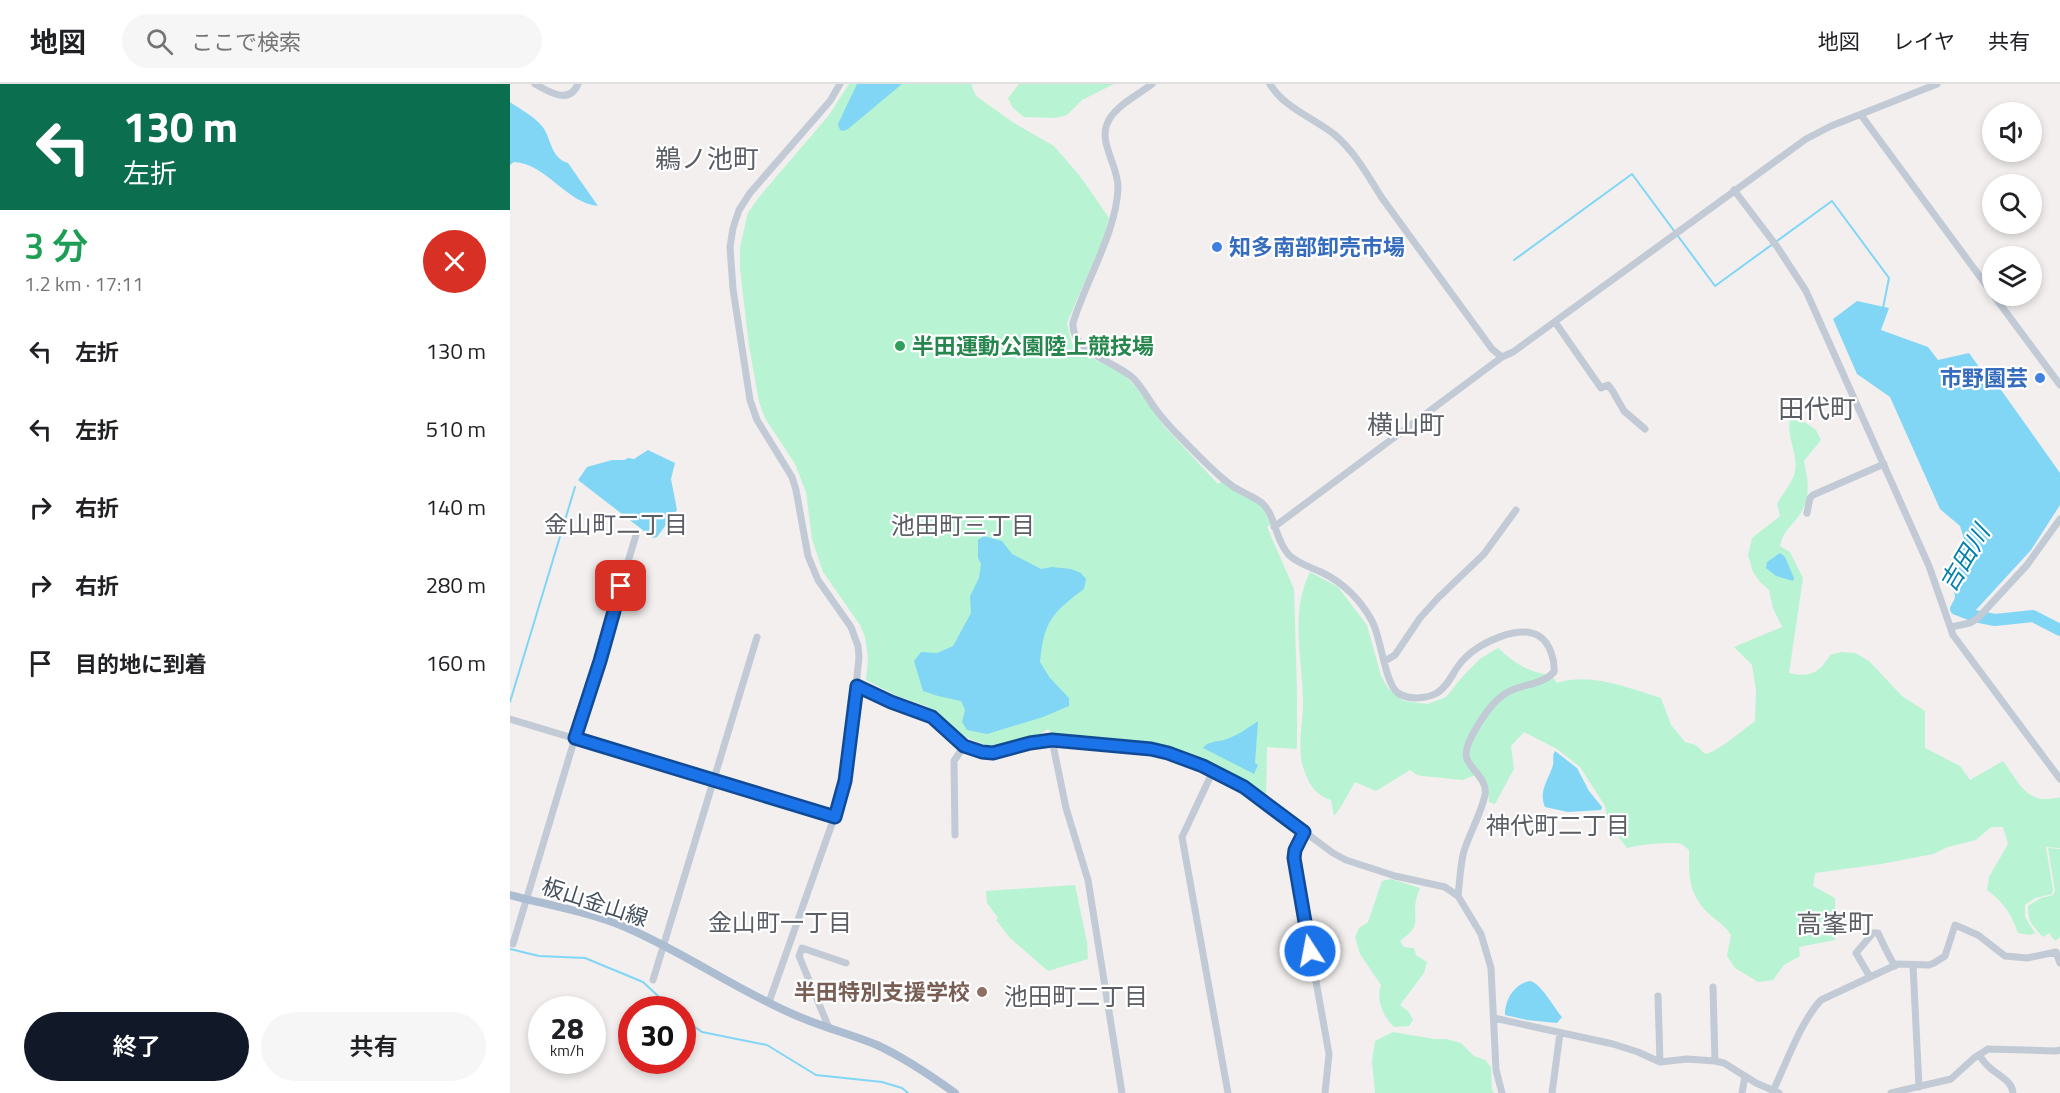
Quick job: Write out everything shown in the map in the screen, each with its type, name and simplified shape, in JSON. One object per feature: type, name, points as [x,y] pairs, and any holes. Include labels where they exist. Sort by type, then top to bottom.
[{"type":"main road","name":"板山金山線","points":[[510,896],[605,920],[664,945],[795,1015],[896,1054],[955,1093]]},
{"type":"street","points":[[535,84],[559,96],[570,95],[578,84]]},
{"type":"street","points":[[769,1002],[835,817],[845,781],[859,657],[858,646],[851,627],[813,571],[792,477],[757,420],[750,400],[733,289],[730,247],[733,228],[750,193],[830,101],[840,84]]},
{"type":"street","points":[[1152,84],[1114,113],[1106,124],[1105,137],[1118,180],[1118,196],[1106,238],[1074,319],[1074,335],[1084,347],[1123,370],[1135,381],[1167,422],[1221,477],[1263,504],[1288,554],[1341,584],[1361,603],[1375,625],[1394,690],[1401,695],[1417,698],[1430,696],[1439,691],[1450,682],[1467,656],[1500,636],[1522,631],[1539,636],[1549,648],[1554,672],[1536,683],[1510,690],[1497,700],[1474,731],[1467,748],[1466,756],[1482,779],[1485,794],[1462,858],[1458,896]]},
{"type":"street","points":[[1270,84],[1283,100],[1325,128],[1345,145],[1485,339],[1502,357]]},
{"type":"street","points":[[1274,526],[1502,357],[1513,352],[1555,322],[1806,139],[1919,87],[1937,84]]},
{"type":"street","points":[[1861,115],[1982,279]]},
{"type":"street","points":[[1734,190],[1778,248],[1806,291],[1929,567],[1953,635],[2060,779]]},
{"type":"street","points":[[2002,306],[2060,385]]},
{"type":"street","points":[[1555,322],[1601,388],[1608,386],[1624,411],[1646,429]]},
{"type":"street","points":[[1807,513],[1810,498],[1813,495],[1884,464]]},
{"type":"street","points":[[1385,661],[1395,655],[1420,618],[1438,598],[1484,554],[1516,510]]},
{"type":"street","points":[[1952,627],[1970,623],[1978,618],[2027,566],[2060,519]]},
{"type":"street","points":[[513,944],[531,879],[600,661],[636,535]]},
{"type":"street","points":[[653,981],[757,637]]},
{"type":"street","points":[[857,686],[932,717],[964,746],[993,753],[1052,740],[1151,749],[1178,756],[1244,787],[1346,860],[1395,876],[1445,887],[1458,896],[1475,922],[1486,948],[1491,975],[1496,1070],[1502,1093]]},
{"type":"street","points":[[510,719],[835,817]]},
{"type":"street","points":[[1052,740],[1066,808],[1088,880],[1122,1093]]},
{"type":"street","points":[[955,835],[954,761],[964,746]]},
{"type":"street","points":[[1213,771],[1182,837],[1228,1093]]},
{"type":"street","points":[[1304,832],[1295,850],[1294,858],[1329,1054],[1325,1093]]},
{"type":"street","points":[[1494,1018],[1613,1044],[1660,1062],[1687,1059],[1715,1060],[1776,1092],[1799,1036],[1818,1003],[1827,996],[1898,964],[1929,965],[1945,956],[1955,925],[1978,935],[2005,956],[2027,958],[2056,952],[2059,958]]},
{"type":"street","points":[[1870,977],[1856,953],[1873,933],[1880,935],[1881,944],[1895,966]]},
{"type":"street","points":[[829,1028],[799,956],[802,948],[846,963]]},
{"type":"street","points":[[1913,965],[1919,1087]]},
{"type":"street","points":[[1713,987],[1715,1060]]},
{"type":"street","points":[[1658,996],[1660,1062]]},
{"type":"street","points":[[1552,1093],[1560,1033]]},
{"type":"street","points":[[1891,1093],[1954,1077],[1988,1049],[2056,1052],[2060,1050]]},
{"type":"street","points":[[1979,1055],[2013,1088],[2013,1093]]},
{"type":"street","points":[[1742,1093],[1745,1076]]},
{"type":"green space","points":[[849,84],[971,84],[976,96],[1014,123],[1054,146],[1080,176],[1109,218],[1104,237],[1067,323],[1072,344],[1082,353],[1122,373],[1136,387],[1163,425],[1218,484],[1223,480],[1261,505],[1271,524],[1267,527],[1294,589],[1297,749],[1267,747],[1266,798],[1236,778],[1214,767],[1166,748],[1115,740],[1048,735],[1051,732],[1048,729],[1040,734],[998,745],[985,745],[961,735],[940,714],[926,706],[897,696],[866,680],[868,658],[865,637],[860,625],[823,572],[812,539],[806,492],[795,464],[765,418],[759,402],[749,346],[740,269],[740,247],[748,213],[829,115]]},
{"type":"green space","points":[[1019,84],[1114,84],[1082,100],[1067,115],[1055,118],[1024,117],[1013,108],[1008,98]]},
{"type":"green space","points":[[1799,418],[1816,430],[1821,440],[1804,461],[1808,483],[1807,496],[1802,510],[1785,533],[1780,546],[1790,552],[1803,578],[1789,673],[1802,675],[1813,673],[1830,655],[1841,652],[1855,653],[1869,661],[1902,696],[1925,711],[1925,748],[1960,766],[1970,780],[2003,761],[2020,785],[2032,796],[2049,799],[2060,797],[2060,848],[2046,847],[2052,894],[2035,898],[2025,905],[2025,917],[2035,933],[2030,935],[2018,933],[2006,909],[1987,890],[1989,877],[2008,844],[2003,827],[1991,827],[1976,840],[1948,847],[1933,854],[1815,873],[1813,886],[1835,898],[1835,940],[1799,947],[1800,956],[1784,965],[1773,980],[1758,982],[1735,968],[1727,956],[1731,935],[1707,912],[1696,897],[1691,883],[1689,850],[1681,844],[1670,843],[1627,848],[1608,823],[1605,806],[1580,767],[1557,749],[1524,732],[1511,746],[1514,769],[1495,804],[1489,802],[1488,786],[1480,773],[1463,780],[1417,775],[1410,770],[1376,791],[1355,782],[1334,816],[1331,800],[1320,795],[1310,783],[1303,767],[1300,751],[1303,703],[1299,620],[1300,604],[1310,572],[1338,587],[1367,625],[1381,676],[1388,688],[1404,701],[1428,704],[1446,697],[1480,659],[1498,648],[1522,666],[1551,675],[1557,683],[1583,679],[1596,680],[1661,698],[1671,725],[1685,742],[1696,745],[1705,754],[1723,745],[1755,721],[1756,691],[1752,665],[1734,647],[1782,627],[1773,608],[1769,590],[1753,572],[1748,555],[1752,538],[1780,516],[1777,504],[1795,471],[1790,419]]},
{"type":"green space","points":[[2048,848],[2060,849],[2060,937],[2055,941],[2049,933],[2043,937],[2039,933],[2031,923],[2028,911],[2028,906],[2041,898],[2053,895],[2055,891]]},
{"type":"green space","points":[[1391,879],[1420,888],[1414,927],[1400,941],[1404,947],[1414,948],[1416,955],[1427,962],[1424,973],[1400,1005],[1409,1012],[1413,1020],[1409,1026],[1394,1027],[1387,1018],[1380,1002],[1381,985],[1360,954],[1355,937],[1359,928],[1368,922],[1382,881]]},
{"type":"green space","points":[[1075,885],[1087,942],[1088,959],[1048,971],[1010,938],[996,920],[998,918],[987,903],[986,891]]},
{"type":"green space","points":[[1393,1032],[1461,1043],[1474,1056],[1485,1060],[1491,1067],[1494,1093],[1375,1093],[1372,1061],[1375,1041]]},
{"type":"water","points":[[857,84],[902,84],[848,129],[840,130],[838,124]]},
{"type":"water","points":[[510,102],[541,125],[554,152],[568,163],[598,206],[576,198],[537,169],[514,162],[510,165]]},
{"type":"water","points":[[1857,301],[1889,308],[1881,330],[1928,347],[1938,360],[1969,353],[1995,389],[1999,387],[2060,473],[2060,505],[2031,550],[1975,611],[1954,606],[1955,595],[1948,576],[1952,558],[1962,549],[1964,539],[1960,526],[1940,509],[1890,397],[1857,374],[1833,319]]},
{"type":"water","points":[[648,450],[675,463],[671,479],[677,510],[657,537],[653,538],[578,480],[587,467],[612,460],[634,459]]},
{"type":"water","points":[[984,536],[1002,541],[1012,554],[1041,569],[1052,567],[1071,569],[1081,573],[1086,579],[1084,589],[1057,612],[1047,627],[1040,662],[1050,678],[1069,698],[1069,706],[1043,717],[987,734],[967,730],[962,722],[965,710],[961,701],[923,691],[914,661],[921,652],[937,653],[953,646],[971,613],[970,596],[979,578],[981,564],[978,558],[978,540]]},
{"type":"water","points":[[1780,553],[1785,557],[1794,578],[1793,581],[1776,576],[1766,568],[1767,562]]},
{"type":"water","points":[[1258,721],[1255,763],[1258,765],[1254,774],[1203,748],[1210,743],[1242,732]]},
{"type":"water","points":[[1555,751],[1577,768],[1589,791],[1602,807],[1601,810],[1568,812],[1545,807],[1543,790],[1553,765]]},
{"type":"water","points":[[1530,981],[1543,991],[1562,1017],[1557,1023],[1505,1015],[1512,993],[1519,985]]},
{"type":"waterway","points":[[1514,260],[1632,174],[1715,286],[1832,201],[1889,278],[1883,308]]},
{"type":"waterway","points":[[510,702],[575,487]]},
{"type":"waterway","name":"吉田川","points":[[1965,593],[1956,609],[1974,616],[1995,620],[2033,616],[2060,630]]},
{"type":"waterway","points":[[510,949],[539,956],[585,958],[643,982],[658,996]]},
{"type":"waterway","points":[[696,1028],[702,1032],[767,1045],[816,1075],[882,1082],[902,1088],[908,1093]]},
{"type":"place","name":"知多南部卸売市場","points":[[1217,247]]},
{"type":"place","name":"半田運動公園陸上競技場","points":[[900,346]]},
{"type":"place","name":"市野園芸","points":[[2040,378]]},
{"type":"place","name":"半田特別支援学校","points":[[982,992]]},
{"type":"district","name":"鵜ノ池町","points":[[707,158]]},
{"type":"district","name":"田代町","points":[[1817,408]]},
{"type":"district","name":"横山町","points":[[1406,424]]},
{"type":"district","name":"金山町二丁目","points":[[616,524]]},
{"type":"district","name":"池田町三丁目","points":[[963,525]]},
{"type":"district","name":"神代町二丁目","points":[[1558,825]]},
{"type":"district","name":"金山町一丁目","points":[[780,922]]},
{"type":"district","name":"高峯町","points":[[1835,923]]},
{"type":"district","name":"池田町二丁目","points":[[1076,996]]},
{"type":"route","points":[[621,586],[575,738],[835,817],[845,781],[857,686],[891,702],[923,712],[939,722],[954,739],[964,746],[982,752],[993,753],[1030,743],[1052,740],[1151,749],[1168,753],[1229,778],[1304,832],[1295,850],[1294,858],[1310,951]]}]
